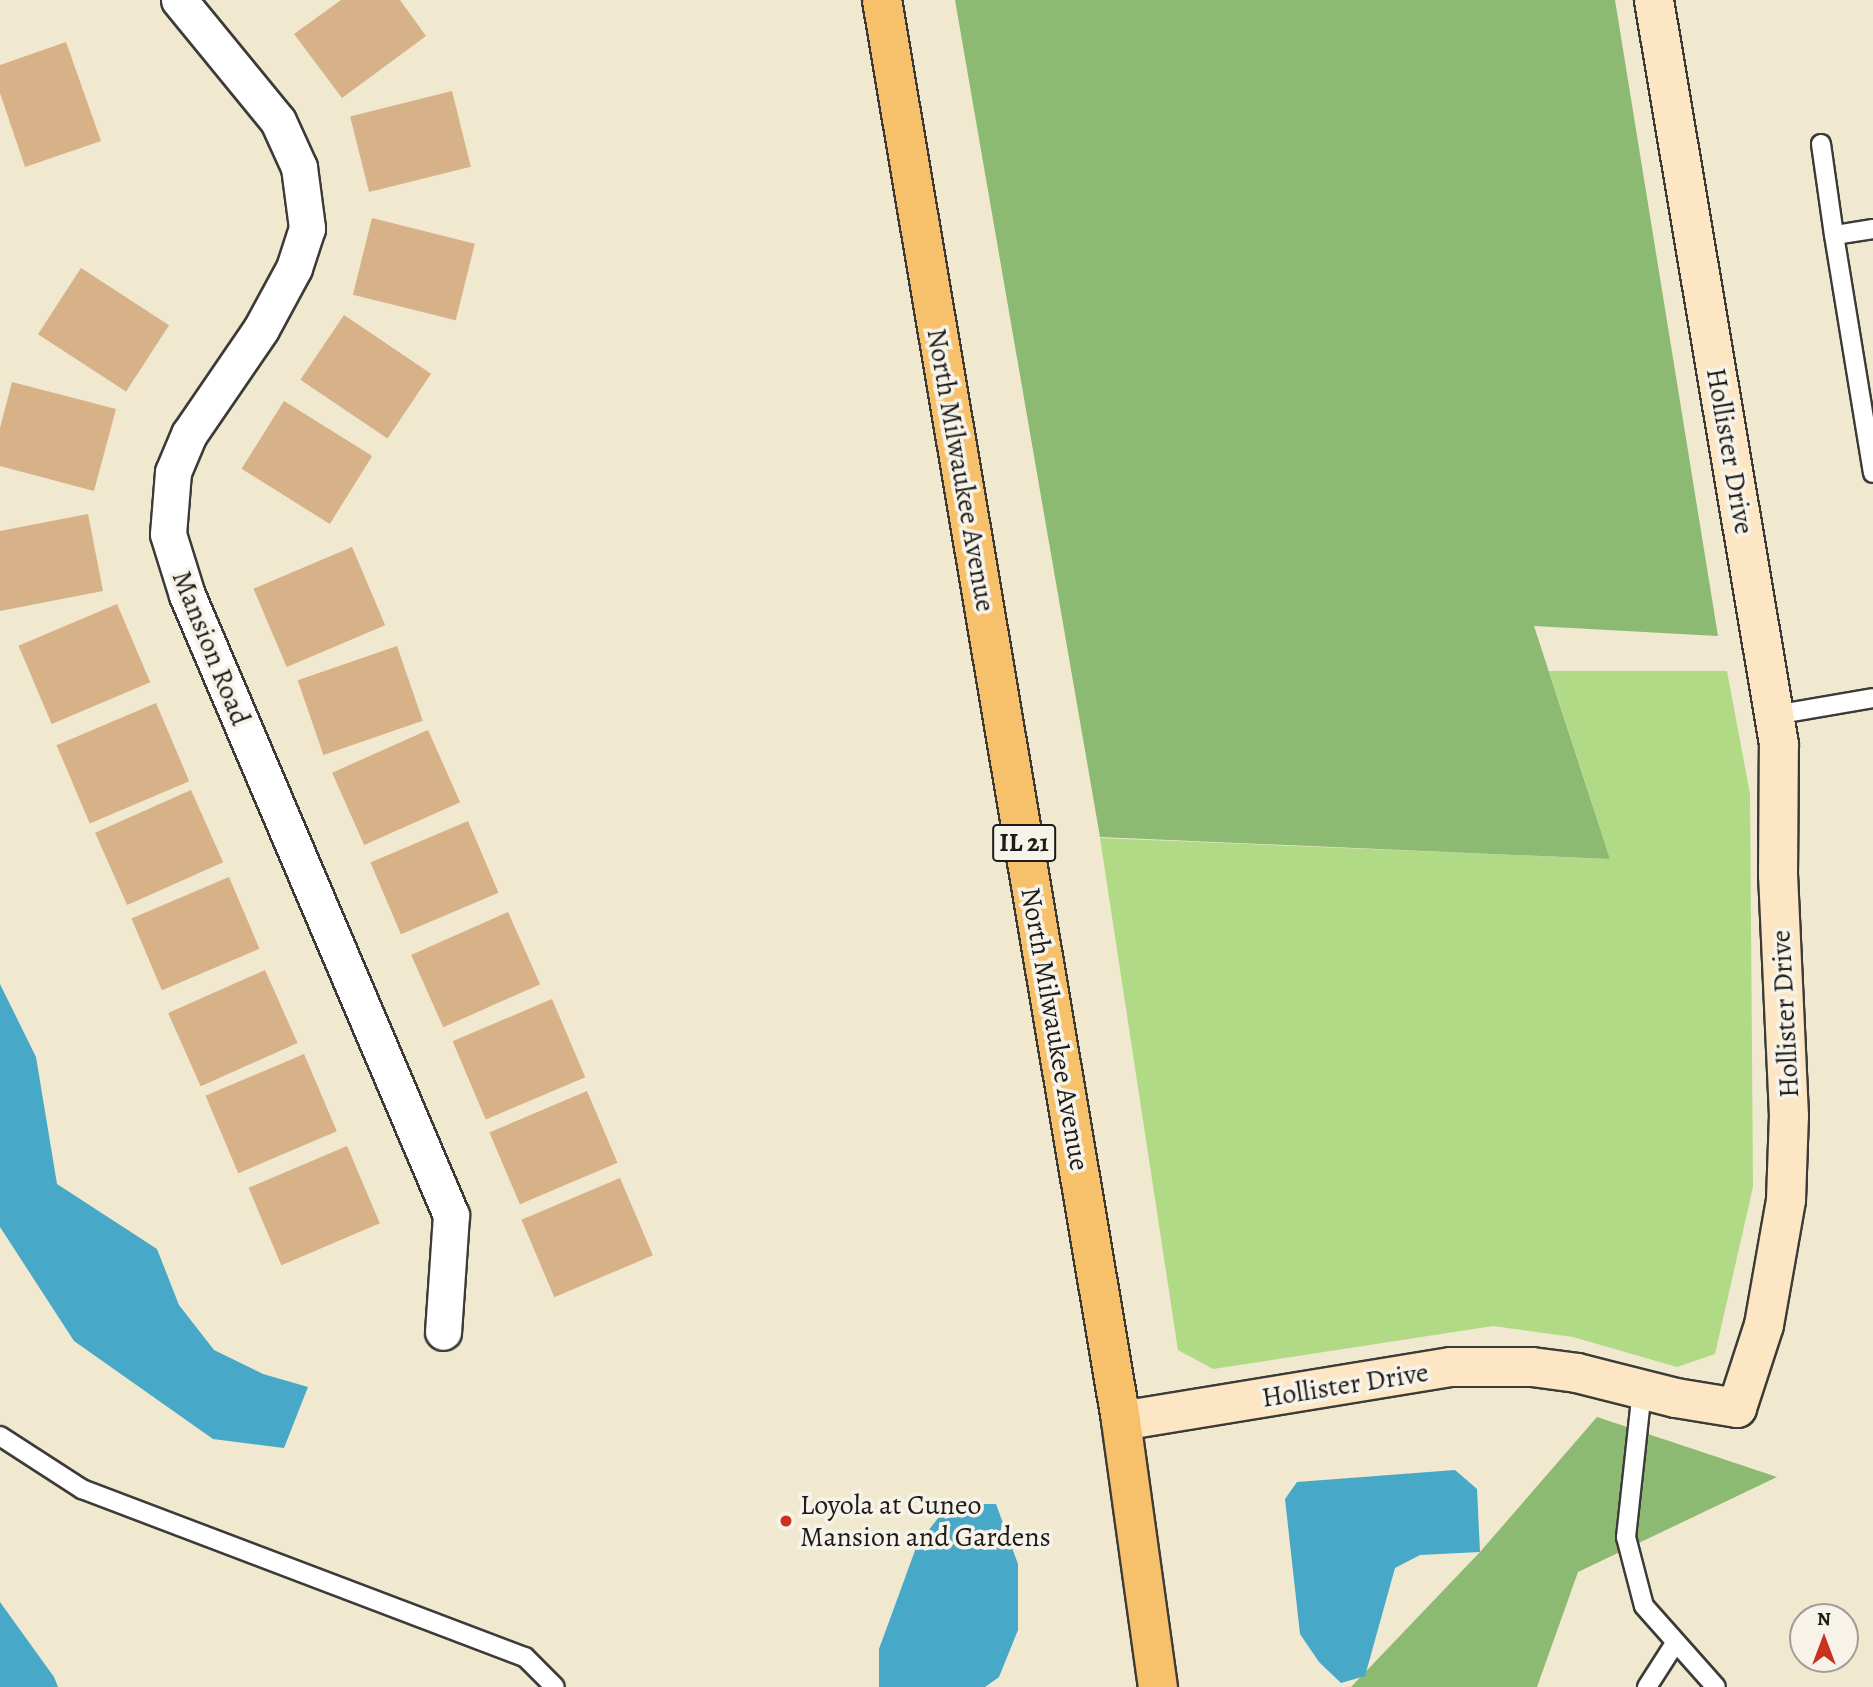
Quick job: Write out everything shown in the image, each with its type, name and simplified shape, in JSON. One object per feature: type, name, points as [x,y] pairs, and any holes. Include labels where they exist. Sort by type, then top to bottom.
[{"type":"main road","name":"North Milwaukee Avenue","points":[[882,0],[1121,1421],[1158,1687]]},
{"type":"street","name":"Mansion Road","points":[[179,0],[278,121],[299,167],[307,228],[294,268],[261,330],[189,434],[173,472],[168,534],[187,595],[451,1215],[443,1332]]},
{"type":"street","name":"Hollister Drive","points":[[1121,1421],[1451,1367],[1532,1367],[1737,1408],[1764,1325],[1786,1200],[1789,1116],[1778,876],[1779,744],[1654,0]]},
{"type":"lane","points":[[1821,144],[1873,473]]},
{"type":"lane","points":[[1834,235],[1873,229]]},
{"type":"lane","points":[[1774,715],[1873,698]]},
{"type":"lane","points":[[1642,1390],[1626,1537],[1644,1606],[1674,1645],[1716,1687]]},
{"type":"lane","points":[[0,1436],[82,1489],[525,1657],[555,1687]]},
{"type":"lane","points":[[1647,1687],[1674,1645]]},
{"type":"green space","points":[[955,0],[1615,0],[1718,636],[1534,626],[1610,859],[1100,837]]},
{"type":"green space","points":[[1549,671],[1727,671],[1750,794],[1753,1187],[1715,1354],[1677,1367],[1573,1337],[1493,1326],[1213,1369],[1178,1350],[1100,838],[1610,859]]},
{"type":"green space","points":[[1597,1417],[1777,1477],[1578,1572],[1537,1687],[1351,1687],[1480,1552]]},
{"type":"water","points":[[0,984],[36,1057],[57,1184],[157,1249],[179,1305],[214,1350],[263,1374],[308,1387],[284,1448],[213,1439],[74,1341],[0,1227]]},
{"type":"water","points":[[1455,1470],[1477,1489],[1480,1552],[1420,1555],[1395,1568],[1365,1676],[1341,1683],[1319,1662],[1300,1634],[1285,1499],[1297,1482]]},
{"type":"water","points":[[949,1504],[996,1504],[1018,1564],[1018,1630],[999,1677],[985,1687],[879,1687],[879,1649],[917,1545]]},
{"type":"water","points":[[0,1602],[54,1677],[58,1687],[0,1687]]},
{"type":"building","points":[[341,0],[400,0],[426,36],[342,98],[294,34]]},
{"type":"building","points":[[66,42],[101,141],[25,167],[0,93],[0,65]]},
{"type":"building","points":[[452,91],[471,167],[369,192],[350,116]]},
{"type":"building","points":[[372,218],[475,244],[456,320],[353,295]]},
{"type":"building","points":[[81,268],[169,325],[126,391],[38,334]]},
{"type":"building","points":[[344,315],[431,374],[387,438],[300,380]]},
{"type":"building","points":[[12,382],[116,409],[94,491],[0,466],[0,428]]},
{"type":"building","points":[[284,401],[372,456],[330,524],[242,469]]},
{"type":"building","points":[[88,514],[103,591],[0,611],[0,531]]},
{"type":"building","points":[[352,547],[385,625],[287,667],[254,589]]},
{"type":"building","points":[[117,604],[150,682],[52,724],[19,646]]},
{"type":"building","points":[[397,646],[423,721],[323,755],[298,680]]},
{"type":"building","points":[[156,703],[189,781],[90,823],[57,745]]},
{"type":"building","points":[[428,730],[460,802],[364,845],[332,773]]},
{"type":"building","points":[[191,790],[223,862],[127,905],[95,833]]},
{"type":"building","points":[[468,821],[498,893],[401,934],[370,862]]},
{"type":"building","points":[[229,877],[259,949],[162,990],[131,918]]},
{"type":"building","points":[[508,912],[540,984],[443,1027],[411,955]]},
{"type":"building","points":[[265,970],[298,1043],[201,1086],[168,1013]]},
{"type":"building","points":[[552,999],[585,1077],[486,1119],[453,1041]]},
{"type":"building","points":[[304,1054],[337,1131],[238,1173],[206,1096]]},
{"type":"building","points":[[587,1091],[617,1163],[520,1204],[489,1132]]},
{"type":"building","points":[[347,1146],[380,1223],[281,1265],[249,1188]]},
{"type":"building","points":[[620,1178],[653,1255],[554,1297],[522,1220]]},
{"type":"place","name":"Loyola at Cuneo Mansion and Gardens","points":[[786,1521]]}]
